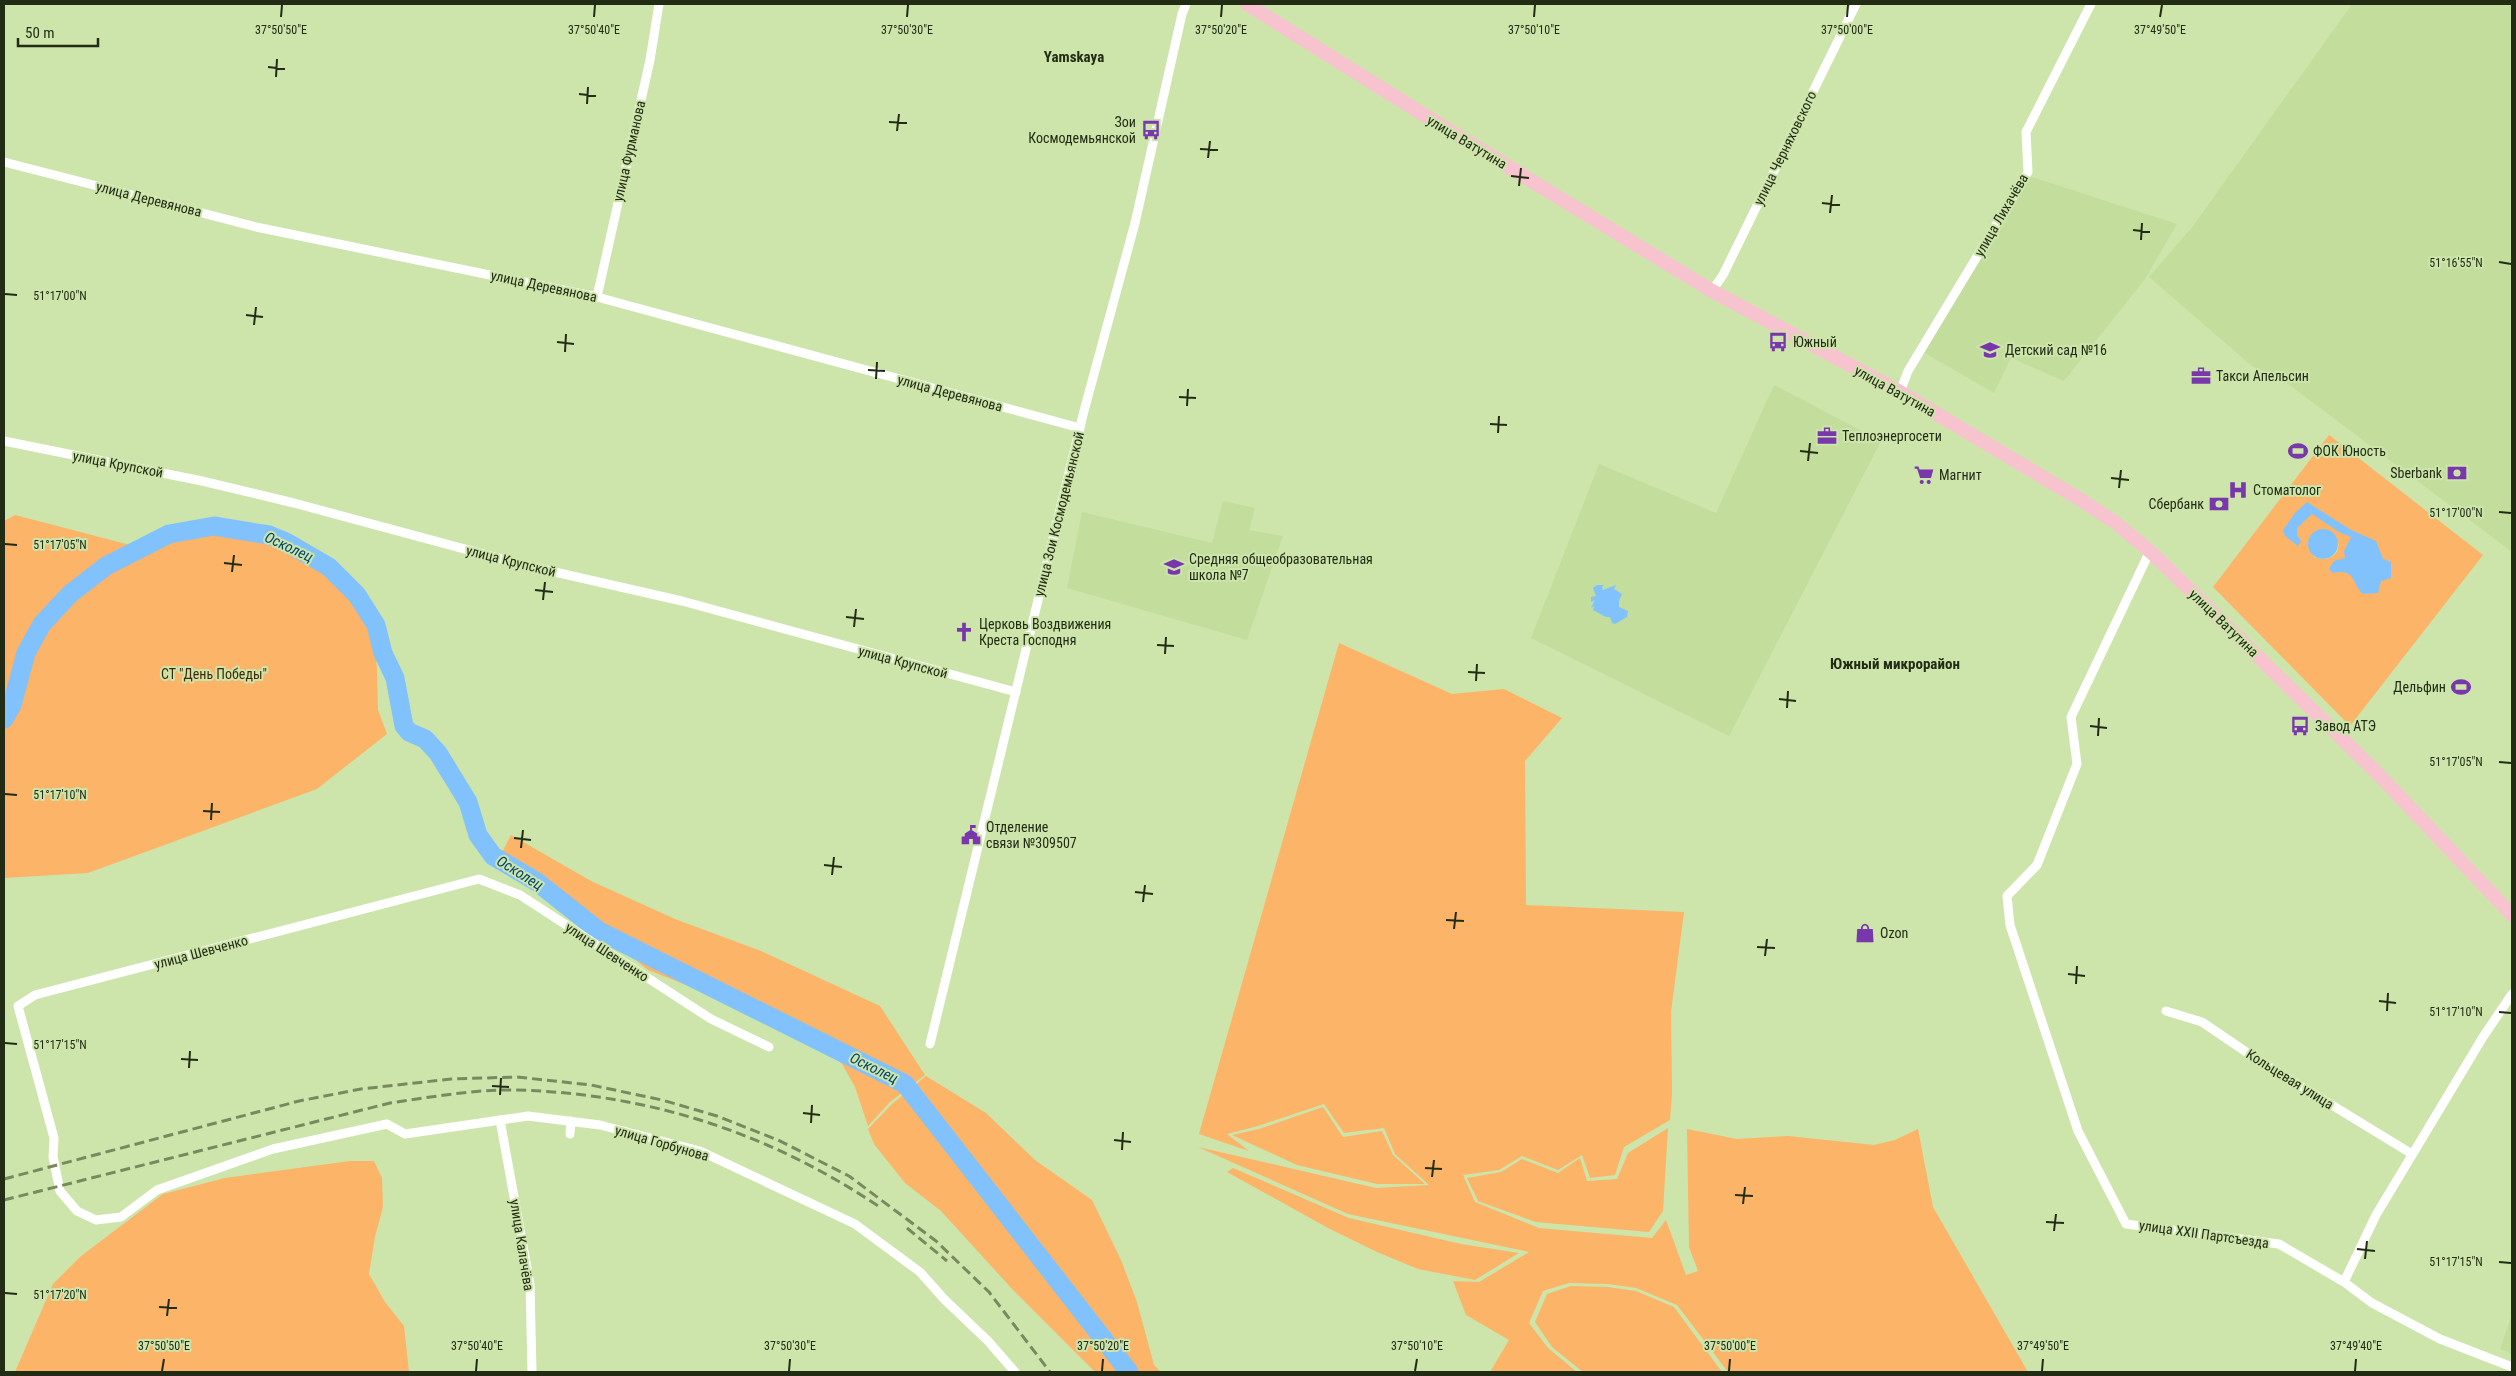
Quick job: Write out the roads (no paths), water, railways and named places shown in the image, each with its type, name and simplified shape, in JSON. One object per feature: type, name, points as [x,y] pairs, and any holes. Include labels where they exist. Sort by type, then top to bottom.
[{"type":"main road","name":"улица Ватутина","points":[[1247,4],[1440,125],[1712,291],[1900,392],[2080,500],[2116,524],[2150,552],[2379,775],[2512,914]]},
{"type":"street","name":"улица Фурманова","points":[[597,297],[650,60],[659,4]]},
{"type":"street","name":"улица Зои Космодемьянской","points":[[930,1044],[1080,428],[1136,223],[1186,4]]},
{"type":"street","name":"улица Черняховского","points":[[1712,291],[1727,266],[1856,4]]},
{"type":"street","name":"улица Лихачёва","points":[[1900,392],[1908,372],[2028,172],[2026,132],[2091,4]]},
{"type":"street","name":"улица Деревянова","points":[[4,162],[256,227],[597,297],[1080,428]]},
{"type":"street","name":"улица Крупской","points":[[4,441],[202,481],[294,503],[524,565],[682,602],[1016,692]]},
{"type":"street","name":"улица XXII Партсъезда","points":[[2150,552],[2072,717],[2077,764],[2037,864],[2007,896],[2010,925],[2078,1131],[2126,1224],[2279,1244],[2344,1282],[2372,1303],[2440,1339],[2512,1368]]},
{"type":"street","name":"улица Шевченко","points":[[273,1149],[157,1190],[121,1217],[96,1220],[77,1211],[60,1191],[53,1157],[54,1138],[18,1006],[35,995],[479,880],[520,895],[711,1019],[769,1047]]},
{"type":"street","points":[[2344,1282],[2376,1215],[2483,1037],[2512,994]]},
{"type":"street","name":"Кольцевая улица","points":[[2166,1011],[2202,1022],[2255,1058],[2412,1154]]},
{"type":"street","name":"улица Горбунова","points":[[273,1149],[387,1124],[405,1134],[528,1116],[600,1124],[700,1151],[855,1224],[920,1272],[944,1299],[988,1340],[1015,1372]]},
{"type":"street","name":"улица Калачёва","points":[[500,1120],[530,1284],[532,1372]]},
{"type":"street","points":[[570,1134],[571,1121]]},
{"type":"water","points":[[2307,502],[2351,530],[2376,541],[2383,559],[2391,562],[2391,578],[2381,581],[2378,593],[2363,594],[2352,577],[2346,573],[2333,573],[2329,569],[2334,561],[2345,558],[2344,551],[2351,537],[2339,532],[2312,514],[2297,528],[2297,535],[2301,541],[2298,546],[2285,536],[2283,530],[2295,513]]},
{"type":"water","points":[[2323,529],[2334,533],[2338,544],[2334,555],[2323,559],[2312,555],[2308,544],[2312,533]]},
{"type":"water","points":[[1597,585],[1604,585],[1602,587],[1603,590],[1616,585],[1614,589],[1622,594],[1619,607],[1628,611],[1627,617],[1615,624],[1612,623],[1610,617],[1606,617],[1593,610],[1594,606],[1591,608],[1595,600],[1591,602],[1591,597],[1596,596],[1593,588]]},
{"type":"waterway","name":"Осколец","points":[[4,719],[12,705],[26,653],[42,624],[70,594],[106,566],[169,534],[214,526],[269,535],[286,542],[329,567],[357,595],[376,625],[383,653],[395,678],[404,726],[409,732],[425,739],[438,753],[468,802],[478,835],[493,856],[537,882],[599,931],[905,1084],[1129,1372]]},
{"type":"railway","points":[[4,1179],[299,1101],[361,1089],[451,1079],[517,1077],[591,1085],[662,1100],[717,1116],[778,1140],[849,1176],[936,1241],[989,1292],[1050,1372]]},
{"type":"railway","points":[[4,1200],[390,1103],[470,1092],[518,1090],[567,1093],[616,1100],[663,1110],[708,1123],[753,1139],[797,1159],[840,1182],[881,1208]]},
{"type":"railway","points":[[907,1228],[947,1261]]},
{"type":"place","name":"Зои Космодемьянской","points":[[1151,130]]},
{"type":"place","name":"Южный","points":[[1778,342]]},
{"type":"place","name":"Детский сад №16","points":[[1990,350]]},
{"type":"place","name":"Такси Апельсин","points":[[2201,376]]},
{"type":"place","name":"Теплоэнергосети","points":[[1827,436]]},
{"type":"place","name":"ФОК Юность","points":[[2298,451]]},
{"type":"place","name":"Sberbank","points":[[2457,473]]},
{"type":"place","name":"Магнит","points":[[1924,475]]},
{"type":"place","name":"Стоматолог","points":[[2238,490]]},
{"type":"place","name":"Сбербанк","points":[[2219,504]]},
{"type":"place","name":"Средняя общеобразовательная школа №7","points":[[1174,567]]},
{"type":"place","name":"Церковь Воздвижения Креста Господня","points":[[964,632]]},
{"type":"place","name":"Дельфин","points":[[2461,687]]},
{"type":"place","name":"Завод АТЭ","points":[[2300,726]]},
{"type":"place","name":"Отделение связи №309507","points":[[971,835]]},
{"type":"place","name":"Ozon","points":[[1865,933]]},
{"type":"district","name":"Yamskaya","points":[[1074,57]]},
{"type":"district","name":"Южный микрорайон","points":[[1895,664]]},
{"type":"park label","name":"СТ \"День Победы\"","points":[[214,674]]}]
